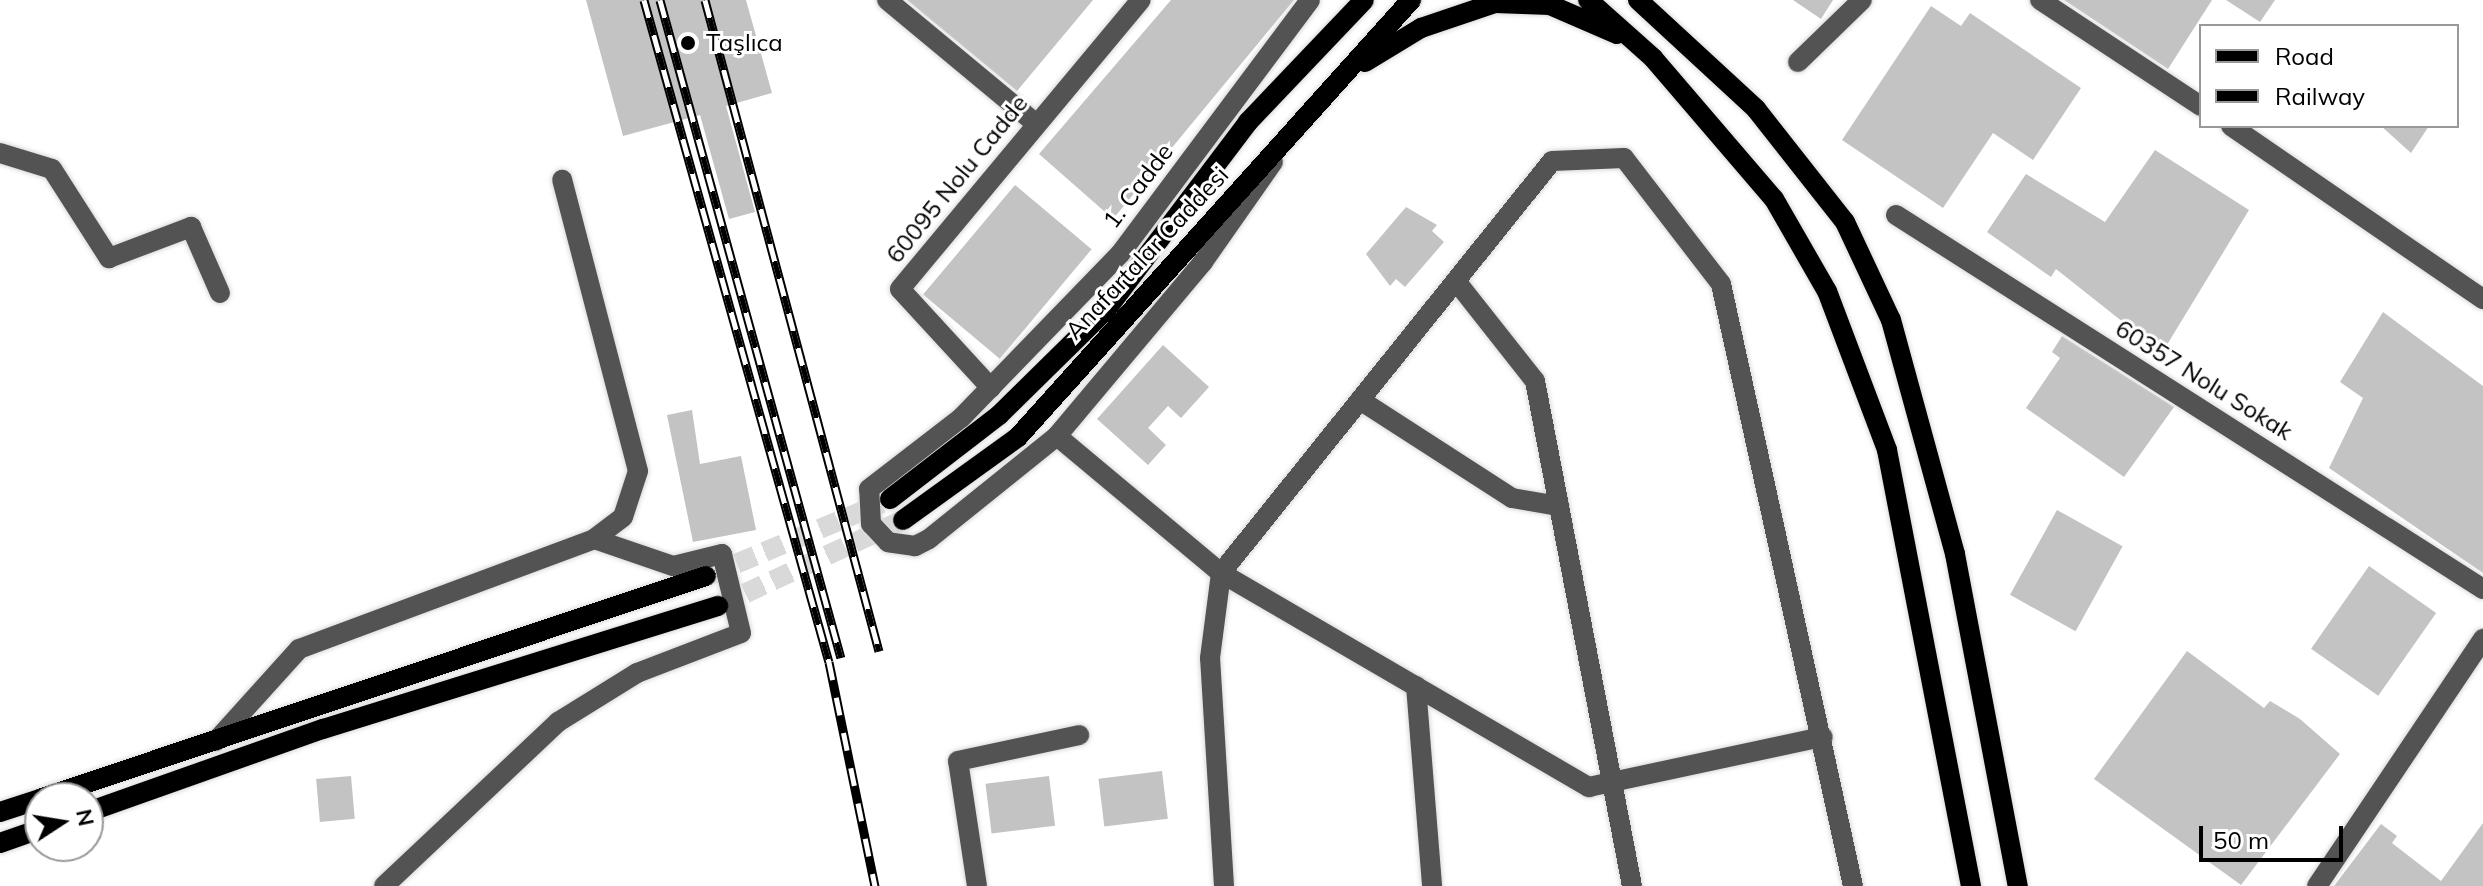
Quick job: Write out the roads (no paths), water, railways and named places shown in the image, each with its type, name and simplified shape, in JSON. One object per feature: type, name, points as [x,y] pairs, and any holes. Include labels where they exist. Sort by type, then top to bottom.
[{"type":"main road","name":"Anafartalar Caddesi","points":[[890,499],[999,415],[1106,310],[1248,122],[1364,0]]},
{"type":"main road","name":"Anafartalar Caddesi","points":[[903,520],[1018,437],[1212,215],[1279,153],[1411,0]]},
{"type":"main road","points":[[1588,0],[1634,41],[1774,199],[1858,365],[1887,450],[1971,886]]},
{"type":"main road","points":[[1638,0],[1756,109],[1845,222],[1891,320],[1955,554],[2018,886]]},
{"type":"main road","points":[[1646,0],[1661,19]]},
{"type":"main road","points":[[1351,70],[1421,28],[1495,3],[1550,5],[1634,41]]},
{"type":"main road","points":[[90,782],[706,576]]},
{"type":"main road","points":[[104,806],[323,729],[718,606]]},
{"type":"main road","points":[[0,812],[24,804]]},
{"type":"main road","points":[[0,843],[24,835]]},
{"type":"street","points":[[887,0],[1035,123]]},
{"type":"street","name":"60095 Nolu Cadde","points":[[991,388],[900,289],[1035,123],[1141,0]]},
{"type":"street","name":"1. Cadde","points":[[1057,436],[929,539],[915,546],[888,542],[871,524],[869,489],[991,388],[1120,254],[1310,0]]},
{"type":"street","points":[[1798,62],[1862,0]]},
{"type":"street","points":[[2040,0],[2199,105]]},
{"type":"street","points":[[2234,128],[2483,299]]},
{"type":"street","points":[[0,153],[52,169],[109,258],[191,227],[220,293]]},
{"type":"street","points":[[1279,153],[1203,262],[1057,436],[1221,573],[1589,787],[1823,737]]},
{"type":"street","points":[[1224,886],[1210,658],[1221,573],[1552,161],[1624,158],[1721,284],[1823,737],[1853,886]]},
{"type":"street","points":[[216,741],[299,649],[594,539],[623,517],[638,471],[562,180]]},
{"type":"street","name":"60357 Nolu Sokak","points":[[1896,215],[2483,589]]},
{"type":"street","points":[[1456,281],[1535,381],[1632,886]]},
{"type":"street","points":[[1360,400],[1512,498],[1559,506]]},
{"type":"street","points":[[384,886],[558,722],[637,673],[741,633],[722,554],[673,566],[594,539]]},
{"type":"street","points":[[2317,886],[2483,639]]},
{"type":"street","points":[[1416,686],[1432,886]]},
{"type":"street","points":[[977,886],[958,761],[1079,735]]},
{"type":"tunnel","points":[[709,575],[882,503]]},
{"type":"tunnel","points":[[718,606],[903,520]]},
{"type":"railway","points":[[644,0],[829,662],[875,886]]},
{"type":"railway","points":[[660,0],[841,658]]},
{"type":"railway","points":[[705,0],[879,651]]},
{"type":"place","name":"Taşlıca","points":[[688,43]]}]
